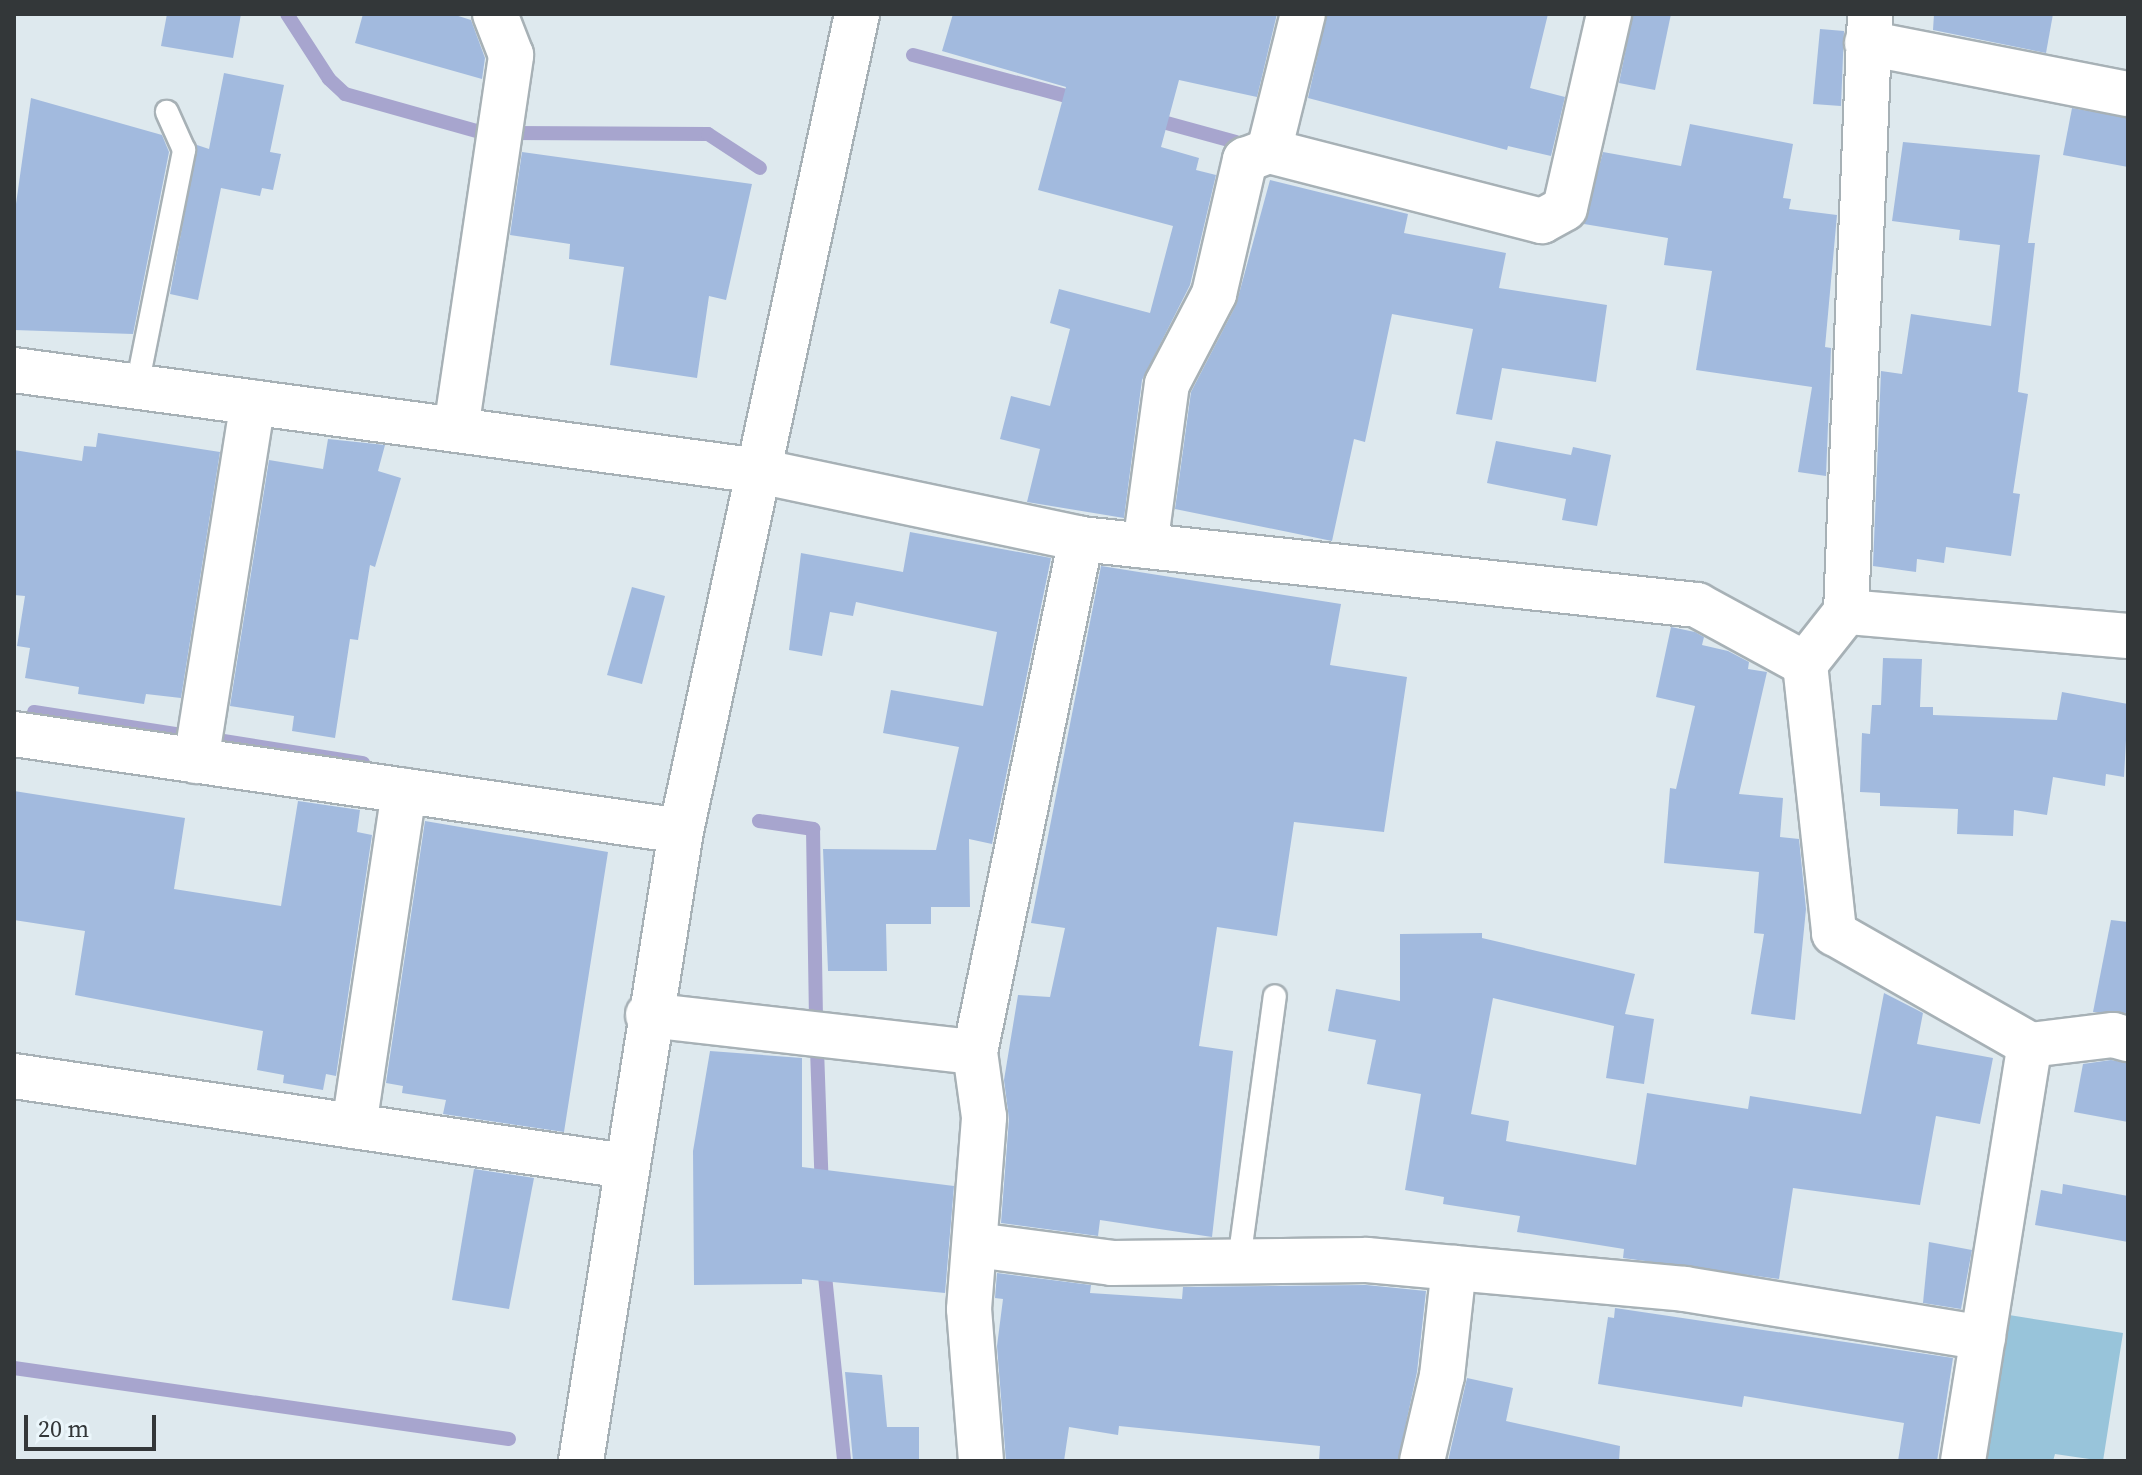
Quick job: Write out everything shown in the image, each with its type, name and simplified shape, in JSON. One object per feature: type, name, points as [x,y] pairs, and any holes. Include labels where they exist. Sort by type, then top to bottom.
[{"type":"street","points":[[456,429],[511,55],[495,14]]},
{"type":"street","points":[[581,1461],[648,1015],[681,831],[857,14]]},
{"type":"street","points":[[1269,151],[1303,14]]},
{"type":"street","points":[[1145,546],[1167,384],[1214,294],[1245,160],[1269,151],[1542,221],[1565,208],[1609,14]]},
{"type":"street","points":[[2128,94],[1869,28],[1846,612],[1805,664],[1834,933],[2030,1045],[2113,1035],[2128,1039]]},
{"type":"street","points":[[14,370],[759,471],[1081,539],[1697,605],[1805,664]]},
{"type":"street","points":[[196,761],[253,402]]},
{"type":"street","points":[[981,1461],[969,1309],[984,1117],[975,1052],[1081,539]]},
{"type":"street","points":[[1846,612],[2128,636]]},
{"type":"street","points":[[14,734],[681,831]]},
{"type":"street","points":[[354,1126],[404,791]]},
{"type":"street","points":[[648,1015],[975,1052]]},
{"type":"street","points":[[1963,1461],[2030,1045]]},
{"type":"street","points":[[14,1076],[625,1166]]},
{"type":"street","points":[[976,1245],[1112,1263],[1367,1260],[1685,1289],[1983,1338]]},
{"type":"street","points":[[1422,1461],[1442,1376],[1454,1268]]},
{"type":"lane","points":[[137,386],[184,150],[167,112]]},
{"type":"lane","points":[[1239,1261],[1275,996]]},
{"type":"shaded area","points":[[2009,1315],[2123,1333],[2103,1461],[2055,1454],[2053,1461],[1986,1461]]},
{"type":"building","points":[[167,14],[241,14],[233,58],[161,46]]},
{"type":"building","points":[[363,14],[452,14],[471,20],[485,58],[482,79],[355,43]]},
{"type":"building","points":[[953,14],[1277,14],[1257,97],[1179,80],[1161,147],[1199,158],[1196,170],[1216,175],[1190,285],[1142,380],[1124,518],[1027,502],[1040,449],[1000,439],[1011,396],[1050,406],[1070,329],[1050,323],[1059,289],[1150,313],[1173,226],[1038,190],[1066,87],[942,51]]},
{"type":"building","points":[[1327,14],[1548,14],[1530,88],[1565,97],[1551,156],[1508,146],[1507,150],[1308,98]]},
{"type":"building","points":[[1633,14],[1671,14],[1655,90],[1619,83]]},
{"type":"building","points":[[1934,14],[2053,14],[2046,53],[1933,30]]},
{"type":"building","points":[[1820,29],[1844,31],[1841,106],[1813,104]]},
{"type":"building","points":[[224,73],[284,85],[270,152],[281,154],[273,190],[262,188],[260,196],[221,188],[198,300],[170,294],[197,145],[209,149]]},
{"type":"building","points":[[31,98],[162,135],[169,152],[133,334],[14,330],[14,218]]},
{"type":"building","points":[[2072,108],[2128,118],[2128,167],[2063,155]]},
{"type":"building","points":[[1690,124],[1793,144],[1783,198],[1791,199],[1789,209],[1837,215],[1825,347],[1831,348],[1826,476],[1798,472],[1812,387],[1696,370],[1712,271],[1664,265],[1668,238],[1584,224],[1603,152],[1681,166]]},
{"type":"building","points":[[1903,142],[2040,155],[2028,243],[2035,243],[2018,392],[2028,394],[2013,493],[2020,494],[2011,556],[1946,547],[1944,563],[1917,559],[1916,572],[1873,566],[1881,371],[1902,374],[1911,314],[1991,326],[2000,245],[1959,240],[1960,230],[1892,221]]},
{"type":"building","points":[[522,152],[752,184],[726,300],[709,296],[697,378],[610,365],[624,267],[569,259],[570,244],[510,235]]},
{"type":"building","points":[[1270,180],[1408,214],[1404,233],[1506,253],[1499,288],[1607,305],[1596,382],[1502,368],[1492,420],[1456,414],[1473,329],[1392,314],[1365,442],[1354,439],[1332,541],[1175,509],[1191,392],[1236,305]]},
{"type":"building","points":[[98,433],[220,452],[181,698],[146,694],[144,704],[78,694],[79,687],[25,678],[30,648],[17,646],[25,596],[14,595],[14,450],[82,461],[84,446],[96,447]]},
{"type":"building","points":[[328,439],[385,445],[378,471],[401,478],[375,567],[370,565],[358,640],[350,639],[335,738],[292,731],[294,716],[230,706],[269,460],[323,469]]},
{"type":"building","points":[[1496,441],[1571,455],[1573,447],[1611,455],[1597,526],[1562,520],[1566,499],[1487,483]]},
{"type":"building","points":[[910,532],[1051,558],[992,844],[969,839],[970,907],[931,907],[931,924],[886,924],[887,971],[828,971],[823,849],[936,850],[959,747],[883,733],[891,690],[983,706],[997,632],[856,602],[853,616],[830,612],[822,656],[789,650],[801,553],[903,572]]},
{"type":"building","points":[[1101,566],[1341,604],[1330,665],[1407,677],[1384,832],[1294,822],[1277,936],[1217,927],[1199,1046],[1233,1051],[1212,1237],[1100,1220],[1098,1236],[1001,1223],[1009,1119],[1004,1080],[1018,995],[1050,997],[1065,928],[1031,923]]},
{"type":"building","points":[[632,587],[665,596],[642,684],[607,675]]},
{"type":"building","points":[[1671,627],[1695,632],[1704,637],[1702,645],[1728,651],[1749,662],[1748,669],[1767,672],[1739,794],[1783,798],[1780,837],[1799,839],[1806,909],[1795,1020],[1751,1014],[1764,934],[1754,933],[1759,872],[1664,863],[1670,788],[1676,789],[1695,706],[1656,697]]},
{"type":"building","points":[[1883,658],[1922,659],[1920,707],[1933,707],[1933,715],[2057,720],[2062,692],[2128,704],[2124,777],[2106,774],[2105,786],[2053,777],[2047,815],[2014,810],[2013,836],[1957,834],[1958,809],[1880,806],[1880,793],[1860,792],[1862,733],[1870,734],[1872,705],[1881,705]]},
{"type":"building","points":[[14,791],[185,818],[174,889],[281,906],[298,801],[360,810],[357,832],[372,835],[336,1076],[326,1074],[323,1090],[283,1083],[284,1075],[257,1070],[263,1031],[75,995],[85,931],[14,920]]},
{"type":"building","points":[[425,821],[608,852],[564,1132],[443,1114],[446,1100],[402,1093],[403,1086],[386,1083]]},
{"type":"building","points":[[2111,920],[2128,922],[2128,1013],[2093,1012]]},
{"type":"building","points":[[1482,933],[1482,938],[1635,974],[1625,1014],[1654,1019],[1644,1084],[1606,1078],[1614,1026],[1493,998],[1471,1114],[1509,1121],[1506,1141],[1636,1165],[1647,1093],[1748,1109],[1750,1096],[1861,1114],[1884,993],[1923,1013],[1917,1044],[1993,1058],[1980,1124],[1936,1116],[1920,1205],[1793,1188],[1779,1279],[1623,1258],[1624,1249],[1517,1232],[1520,1216],[1443,1204],[1444,1197],[1405,1190],[1421,1094],[1367,1084],[1376,1040],[1328,1031],[1336,989],[1400,1001],[1400,934]]},
{"type":"building","points":[[710,1051],[802,1058],[802,1167],[954,1186],[945,1293],[802,1279],[802,1284],[694,1285],[693,1151]]},
{"type":"building","points":[[2111,1060],[2128,1063],[2128,1122],[2074,1112],[2083,1064]]},
{"type":"building","points":[[474,1169],[534,1178],[509,1309],[452,1300]]},
{"type":"building","points":[[2063,1184],[2128,1196],[2128,1242],[2035,1225],[2041,1190],[2062,1194]]},
{"type":"building","points":[[1929,1242],[1972,1250],[1961,1309],[1923,1303]]},
{"type":"building","points":[[997,1273],[1091,1285],[1090,1293],[1182,1299],[1183,1287],[1366,1285],[1426,1291],[1417,1372],[1398,1461],[1319,1461],[1320,1446],[1119,1426],[1118,1435],[1069,1427],[1064,1461],[1006,1461],[997,1346],[1003,1299],[995,1298]]},
{"type":"building","points":[[1615,1308],[1953,1358],[1937,1461],[1898,1461],[1904,1423],[1744,1396],[1742,1407],[1598,1384],[1608,1317],[1614,1318]]},
{"type":"building","points":[[845,1372],[882,1375],[887,1427],[919,1427],[919,1461],[853,1461]]},
{"type":"building","points":[[1467,1378],[1513,1388],[1506,1421],[1620,1446],[1619,1461],[1448,1461]]},
{"type":"waterway","points":[[287,14],[329,79],[345,94],[484,133]]},
{"type":"waterway","points":[[913,55],[1081,100]]},
{"type":"waterway","points":[[1152,119],[1236,142]]},
{"type":"waterway","points":[[513,133],[708,134],[760,168]]},
{"type":"waterway","points":[[34,712],[183,735]]},
{"type":"waterway","points":[[217,740],[363,763]]},
{"type":"waterway","points":[[759,821],[813,829],[816,1014]]},
{"type":"waterway","points":[[817,1049],[822,1189]]},
{"type":"waterway","points":[[824,1266],[844,1461]]},
{"type":"waterway","points":[[14,1368],[509,1439]]}]
